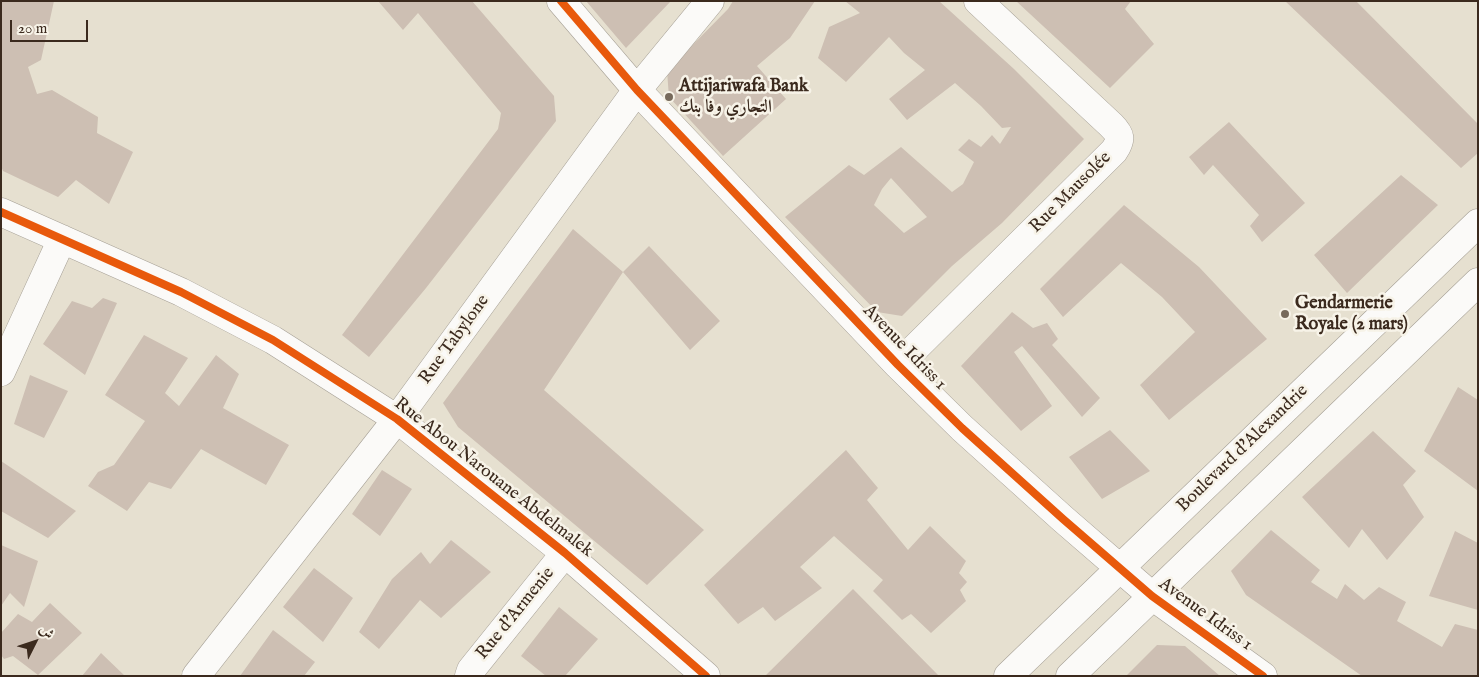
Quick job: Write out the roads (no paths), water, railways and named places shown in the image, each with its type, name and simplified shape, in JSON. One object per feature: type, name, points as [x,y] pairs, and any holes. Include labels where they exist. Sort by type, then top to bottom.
[{"type":"street","name":"Avenue Idriss 1","points":[[560,1],[637,90],[898,365],[962,428],[1152,596],[1263,676]]},
{"type":"street","name":"Rue Tabylone","points":[[196,676],[398,419],[637,90],[710,1]]},
{"type":"street","name":"Rue Mausolée","points":[[898,365],[1120,143],[1120,136],[1111,124],[978,1]]},
{"type":"street","name":"Rue Abou Narouane Abdelmalek","points":[[1,212],[181,292],[273,340],[398,419],[565,553],[706,676]]},
{"type":"street","name":"Boulevard d'Alexandrie","points":[[1008,676],[1478,222]]},
{"type":"street","points":[[1,372],[62,239]]},
{"type":"street","points":[[1070,676],[1478,282]]},
{"type":"street","name":"Rue d'Armenie","points":[[469,676],[471,670],[565,553]]},
{"type":"place","name":"Attijariwafa Bank التجاري وفا بنك","points":[[669,97]]},
{"type":"place","name":"Gendarmerie Royale (2 mars)","points":[[1285,314]]}]
